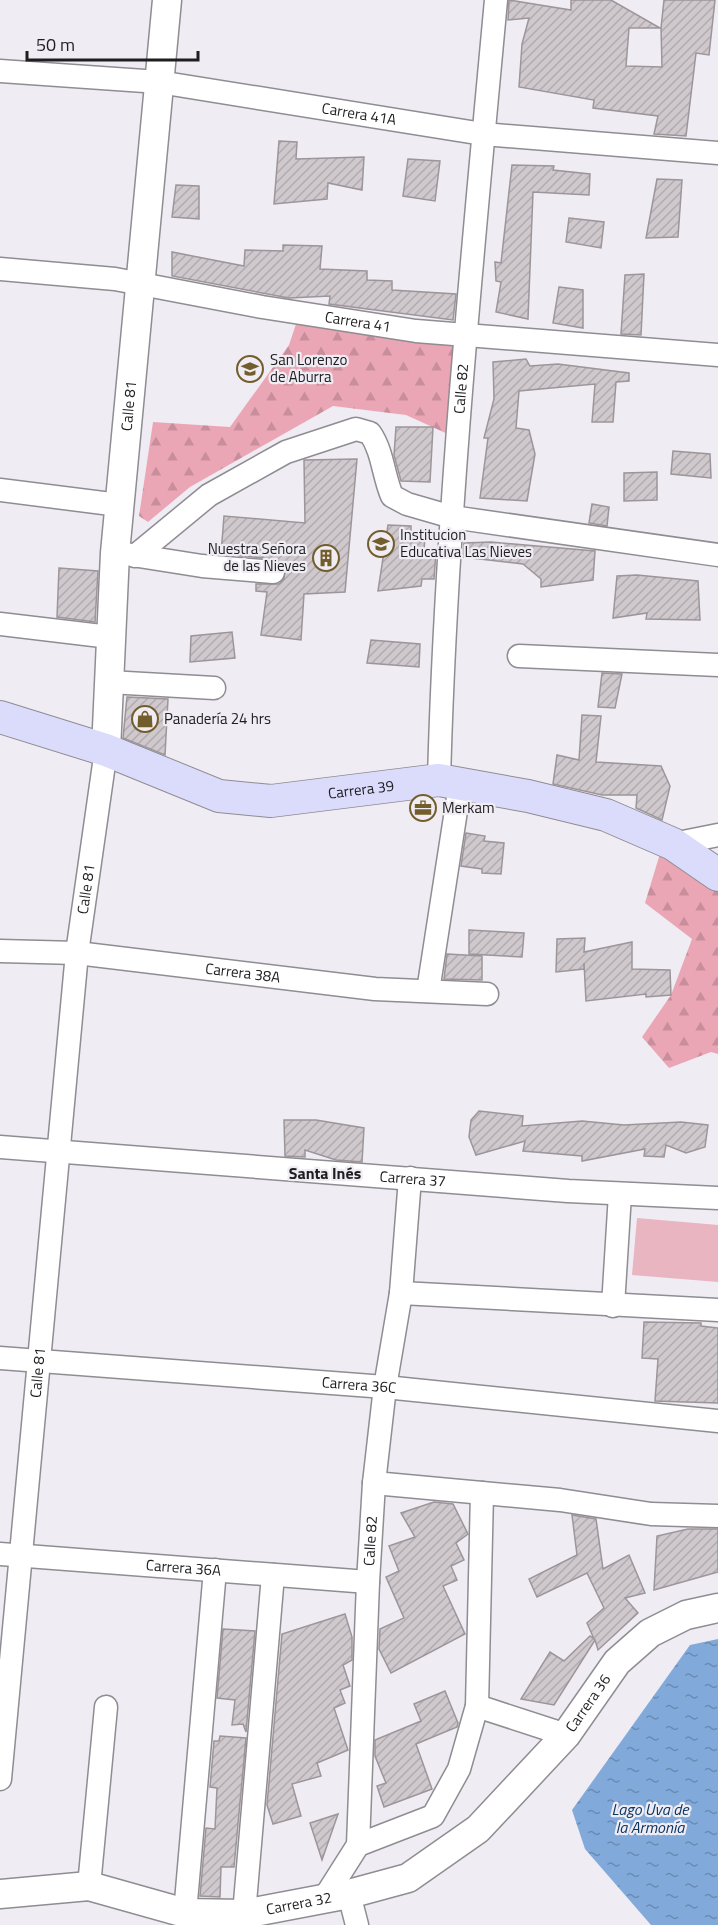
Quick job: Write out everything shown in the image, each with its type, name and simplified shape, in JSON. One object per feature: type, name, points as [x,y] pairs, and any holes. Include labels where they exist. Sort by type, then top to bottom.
[{"type":"main road","name":"Carrera 39","points":[[0,717],[105,750],[219,796],[271,801],[449,782],[528,796],[606,815],[673,844],[718,875]]},
{"type":"street","name":"Calle 81","points":[[0,1779],[10,1555],[39,1361],[77,953],[105,750],[110,636],[125,554],[120,505],[167,0]]},
{"type":"street","name":"Calle 82","points":[[428,991],[449,782],[442,648],[465,334],[496,0]]},
{"type":"street","name":"Carrera 41A","points":[[0,71],[159,82],[483,135],[718,153]]},
{"type":"street","name":"Carrera 41","points":[[0,268],[140,283],[284,310],[416,331],[718,355]]},
{"type":"street","points":[[125,554],[209,495],[286,452],[356,429],[370,433],[379,445],[385,479],[392,496],[407,504],[452,517],[718,555]]},
{"type":"street","points":[[0,490],[120,505]]},
{"type":"street","points":[[125,554],[202,566],[273,572]]},
{"type":"street","points":[[0,624],[110,636]]},
{"type":"street","points":[[519,656],[718,665]]},
{"type":"street","points":[[109,682],[214,688]]},
{"type":"street","points":[[673,844],[718,835]]},
{"type":"street","name":"Carrera 38A","points":[[0,951],[77,953],[375,989],[487,994]]},
{"type":"street","name":"Carrera 37","points":[[0,1147],[620,1194],[718,1198]]},
{"type":"street","name":"Calle 82","points":[[358,1845],[374,1482],[385,1388],[401,1293],[410,1178]]},
{"type":"street","points":[[613,1306],[620,1194]]},
{"type":"street","points":[[401,1293],[718,1310]]},
{"type":"street","name":"Carrera 36C","points":[[0,1358],[385,1388],[718,1421]]},
{"type":"street","points":[[374,1482],[560,1500],[651,1514],[718,1516]]},
{"type":"street","points":[[357,1925],[337,1896],[358,1845],[433,1816],[459,1769],[477,1706],[482,1493]]},
{"type":"street","name":"Carrera 36A","points":[[10,1555],[368,1582]]},
{"type":"street","points":[[185,1913],[215,1570]]},
{"type":"street","points":[[244,1914],[273,1575]]},
{"type":"street","name":"Carrera 36","points":[[478,1829],[566,1735],[617,1662],[650,1633],[686,1615],[718,1608]]},
{"type":"street","points":[[477,1706],[566,1735]]},
{"type":"street","points":[[89,1886],[106,1707]]},
{"type":"street","name":"Carrera 32","points":[[0,1894],[89,1886],[185,1913],[244,1914],[337,1896],[408,1878],[478,1829]]},
{"type":"green space","points":[[298,318],[457,342],[450,435],[406,415],[333,406],[190,487],[148,522],[139,516],[153,422],[230,427],[289,345]]},
{"type":"green space","points":[[662,847],[718,887],[718,1054],[711,1052],[669,1068],[642,1037],[671,995],[692,939],[645,903]]},
{"type":"shaded area","points":[[637,1218],[718,1225],[718,1282],[632,1275]]},
{"type":"water","name":"Lago Uva de la Armonía","points":[[718,1639],[718,1925],[651,1925],[585,1849],[572,1810],[690,1645]]},
{"type":"building","points":[[509,0],[571,10],[571,0],[611,0],[660,28],[629,28],[626,66],[662,67],[661,28],[664,0],[715,0],[709,55],[696,53],[686,136],[654,134],[658,116],[593,108],[594,100],[519,87],[522,44],[529,18],[508,20]]},
{"type":"building","points":[[279,141],[297,142],[296,159],[364,157],[362,190],[328,183],[327,199],[274,204]]},
{"type":"building","points":[[408,159],[440,161],[435,201],[403,196]]},
{"type":"building","points":[[512,165],[554,166],[553,170],[590,174],[589,195],[533,192],[528,319],[496,312],[501,282],[496,281],[495,262],[501,263]]},
{"type":"building","points":[[657,179],[682,180],[678,237],[646,238]]},
{"type":"building","points":[[176,185],[199,186],[199,219],[172,217]]},
{"type":"building","points":[[569,218],[604,222],[601,248],[566,242]]},
{"type":"building","points":[[283,245],[322,246],[320,269],[367,271],[367,280],[392,281],[392,290],[456,294],[453,320],[329,304],[330,296],[289,298],[172,276],[172,252],[244,266],[245,250],[283,251]]},
{"type":"building","points":[[644,274],[641,335],[621,334],[625,275]]},
{"type":"building","points":[[559,287],[583,290],[583,328],[553,323]]},
{"type":"building","points":[[526,359],[530,366],[558,364],[629,373],[629,381],[616,382],[613,422],[592,422],[595,384],[519,391],[516,428],[529,430],[535,454],[527,501],[480,498],[488,438],[484,438],[494,399],[493,362]]},
{"type":"building","points":[[396,427],[433,427],[430,482],[401,481],[394,455]]},
{"type":"building","points":[[673,451],[710,454],[711,478],[671,474]]},
{"type":"building","points":[[357,459],[345,592],[304,594],[301,640],[261,635],[267,592],[256,591],[256,584],[279,584],[284,579],[285,567],[274,559],[221,554],[224,516],[305,523],[304,460]]},
{"type":"building","points":[[657,472],[657,500],[624,501],[624,473]]},
{"type":"building","points":[[592,504],[609,507],[607,526],[589,523]]},
{"type":"building","points":[[388,525],[411,526],[411,535],[425,536],[424,551],[436,551],[434,579],[422,579],[421,586],[378,591]]},
{"type":"building","points":[[491,542],[595,551],[593,580],[541,587],[541,579],[523,564],[463,557],[464,543]]},
{"type":"building","points":[[59,568],[98,571],[95,622],[57,617]]},
{"type":"building","points":[[637,575],[698,581],[700,620],[646,619],[647,613],[613,618],[617,576]]},
{"type":"building","points":[[232,632],[235,658],[190,662],[191,636]]},
{"type":"building","points":[[371,640],[420,644],[419,667],[367,663]]},
{"type":"building","points":[[602,673],[622,674],[615,708],[598,707]]},
{"type":"building","name":"Panadería 24 hrs","points":[[127,697],[168,699],[165,755],[123,738]]},
{"type":"building","points":[[582,715],[601,716],[596,762],[661,766],[670,786],[662,820],[636,808],[637,795],[602,795],[553,784],[557,755],[579,760]]},
{"type":"building","points":[[466,833],[485,836],[484,841],[504,843],[501,874],[482,873],[482,869],[461,866]]},
{"type":"building","points":[[469,930],[524,933],[522,957],[469,954]]},
{"type":"building","points":[[585,938],[584,952],[632,942],[632,969],[670,970],[671,995],[646,997],[646,994],[586,1001],[584,963],[584,969],[556,972],[557,939]]},
{"type":"building","points":[[447,954],[482,956],[482,980],[444,979]]},
{"type":"building","points":[[479,1111],[523,1116],[522,1126],[582,1121],[624,1125],[681,1122],[708,1125],[705,1147],[686,1153],[666,1145],[664,1157],[644,1156],[645,1149],[582,1161],[582,1156],[523,1151],[525,1141],[476,1155],[469,1137],[471,1120]]},
{"type":"building","points":[[284,1120],[316,1120],[364,1128],[362,1162],[336,1160],[305,1150],[305,1157],[285,1156]]},
{"type":"building","points":[[644,1322],[701,1323],[701,1326],[718,1328],[718,1403],[655,1401],[658,1359],[642,1358]]},
{"type":"building","points":[[434,1502],[453,1504],[468,1534],[456,1543],[464,1560],[451,1566],[457,1580],[443,1586],[465,1634],[391,1673],[379,1649],[380,1629],[404,1618],[386,1577],[399,1571],[389,1546],[415,1537],[401,1513]]},
{"type":"building","points":[[572,1515],[596,1519],[603,1569],[629,1555],[645,1593],[625,1598],[638,1613],[598,1650],[595,1640],[554,1705],[521,1699],[550,1652],[564,1661],[590,1636],[594,1639],[587,1623],[604,1608],[587,1573],[537,1597],[529,1579],[577,1555]]},
{"type":"building","points":[[688,1529],[718,1529],[718,1572],[654,1590],[657,1536]]},
{"type":"building","points":[[345,1614],[352,1637],[352,1660],[343,1665],[350,1686],[340,1690],[345,1703],[334,1708],[348,1750],[317,1763],[321,1776],[292,1784],[301,1816],[273,1824],[267,1805],[282,1634]]},
{"type":"building","points":[[223,1629],[255,1631],[246,1732],[243,1724],[232,1725],[235,1700],[217,1698]]},
{"type":"building","points":[[445,1691],[458,1723],[457,1727],[416,1744],[432,1789],[384,1807],[377,1786],[386,1783],[375,1756],[375,1740],[421,1721],[414,1704]]},
{"type":"building","points":[[220,1736],[246,1738],[234,1867],[221,1867],[220,1897],[200,1896],[206,1828],[215,1829],[217,1788],[210,1787],[214,1741],[219,1741]]},
{"type":"building","points":[[338,1814],[322,1860],[310,1823]]},
{"type":"place","name":"San Lorenzo de Aburra","points":[[250,369]]},
{"type":"place","name":"Institucion Educativa Las Nieves","points":[[381,544]]},
{"type":"place","name":"Nuestra Señora de las Nieves","points":[[326,558]]},
{"type":"place","name":"Panadería 24 hrs","points":[[145,719]]},
{"type":"place","name":"Merkam","points":[[423,808]]},
{"type":"district","name":"Santa Inés","points":[[325,1173]]}]
